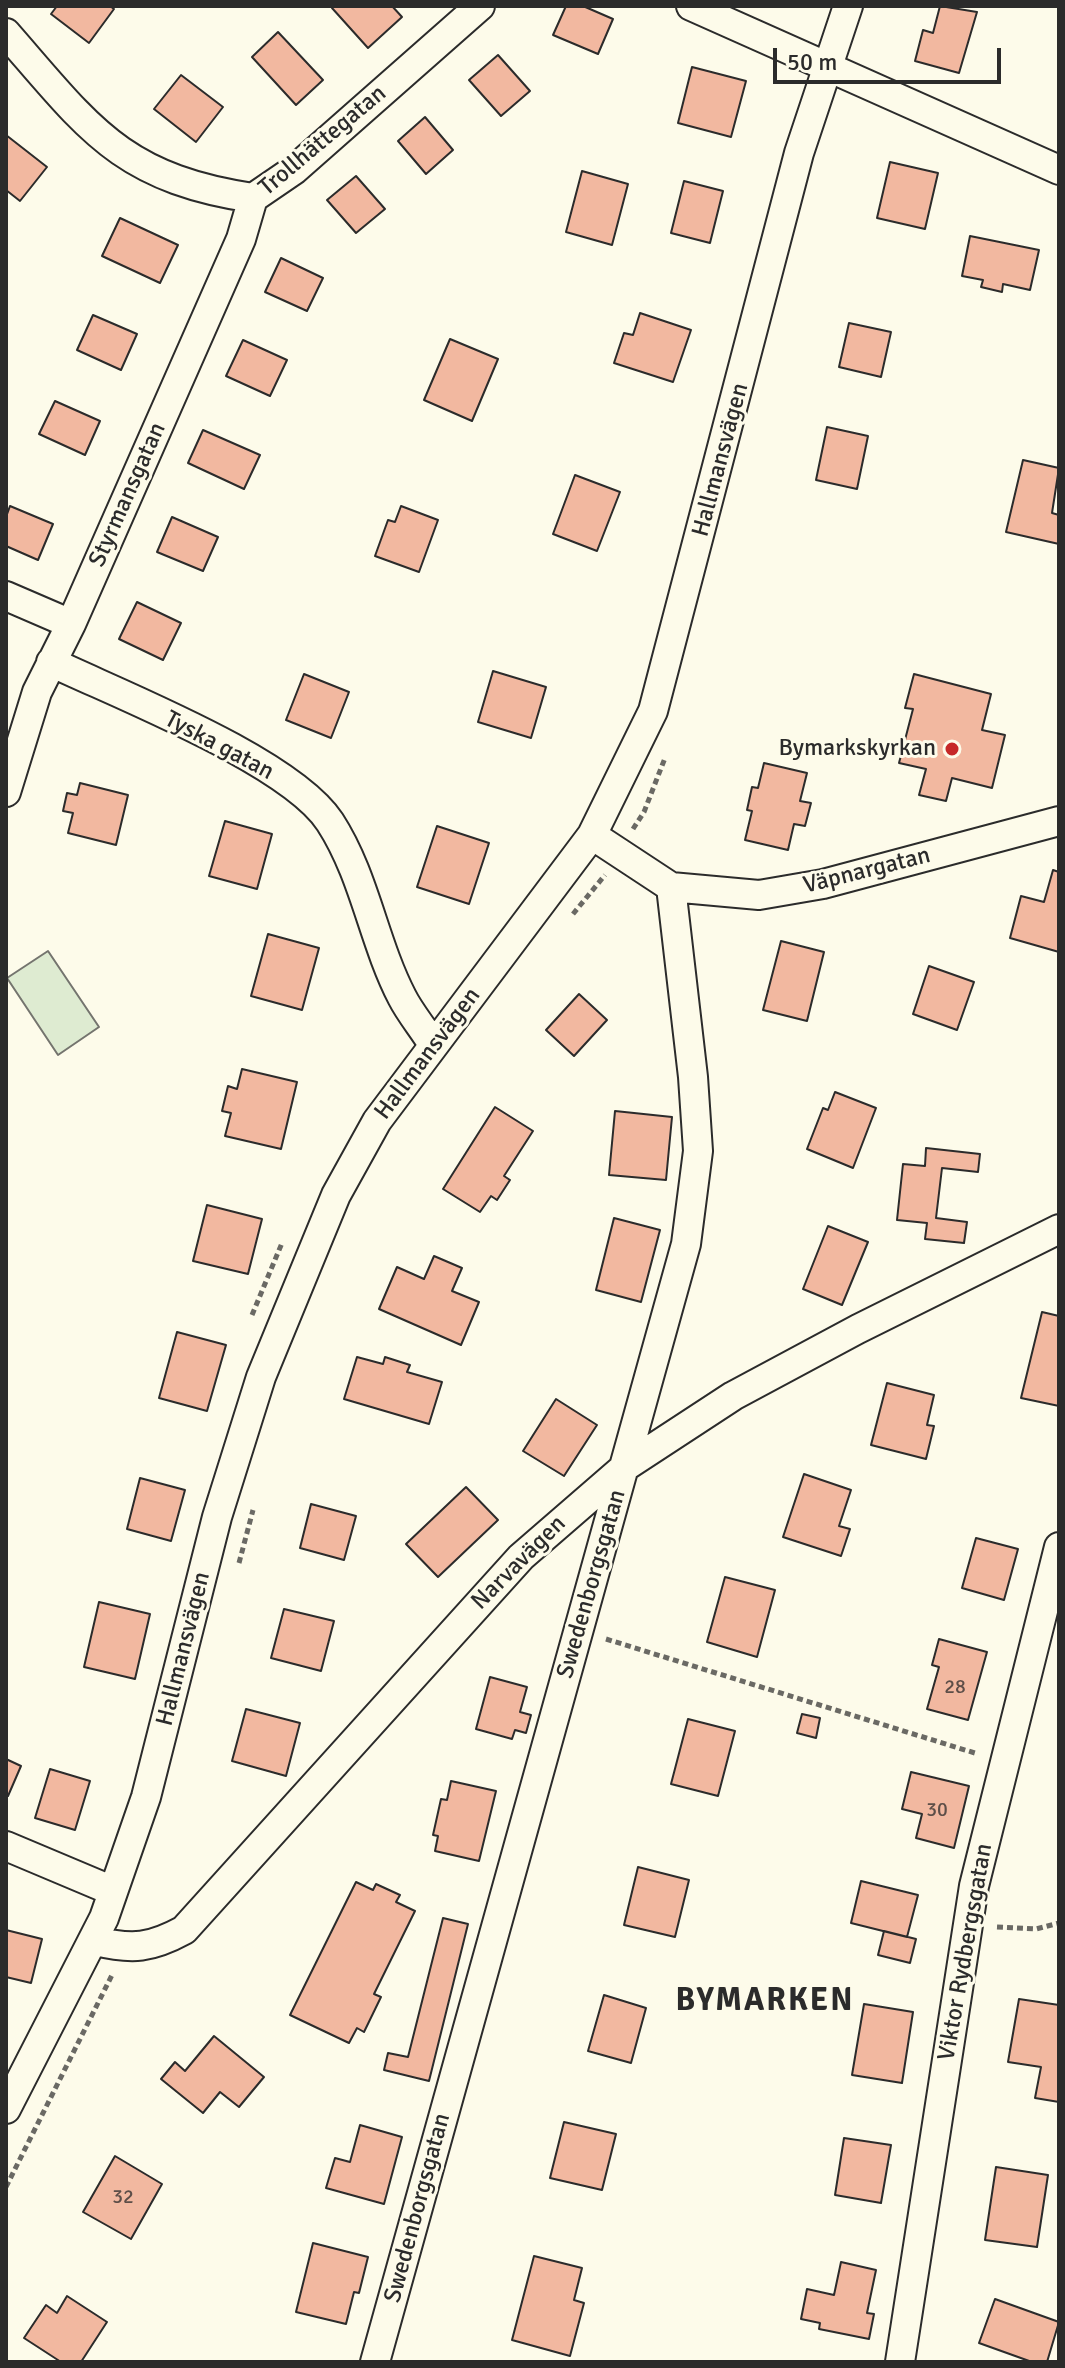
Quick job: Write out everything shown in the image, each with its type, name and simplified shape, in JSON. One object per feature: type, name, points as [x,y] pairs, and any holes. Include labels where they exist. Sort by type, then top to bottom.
[{"type":"street","name":"Trollhättegatan","points":[[6,33],[81,120],[114,150],[186,185],[253,198],[294,170],[480,6]]},
{"type":"street","points":[[691,6],[1059,170]]},
{"type":"street","name":"Hallmansvägen","points":[[6,2109],[95,1941],[154,1767],[217,1517],[261,1377],[336,1195],[377,1121],[432,1043],[546,900],[592,835],[634,752],[665,671],[799,153],[825,67],[848,6]]},
{"type":"street","name":"Styrmansgatan","points":[[6,792],[37,692],[71,624],[241,239],[253,198]]},
{"type":"street","points":[[6,596],[71,624]]},
{"type":"street","name":"Tyska gatan","points":[[51,662],[256,760],[300,791],[328,819],[354,867],[402,997],[432,1043]]},
{"type":"street","name":"Väpnargatan","points":[[671,887],[759,895],[823,884],[1059,821]]},
{"type":"street","points":[[592,835],[671,887]]},
{"type":"street","name":"Swedenborgsgatan","points":[[375,2362],[686,1244],[695,1195],[698,1151],[693,1077],[671,887]]},
{"type":"street","name":"Narvavägen","points":[[95,1941],[125,1947],[156,1945],[184,1930],[521,1557],[626,1466],[733,1396],[858,1329],[1059,1229]]},
{"type":"street","name":"Viktor Rydbergsgatan","points":[[900,2362],[968,1923],[1059,1547]]},
{"type":"street","points":[[6,1846],[113,1891]]},
{"type":"path","points":[[567,920],[620,851],[644,812],[667,754]]},
{"type":"path","points":[[252,1317],[283,1240]]},
{"type":"path","points":[[234,1578],[254,1506]]},
{"type":"path","points":[[578,1631],[1006,1762]]},
{"type":"path","points":[[968,1923],[1036,1929],[1059,1923]]},
{"type":"path","points":[[6,2187],[125,1947]]},
{"type":"green space","points":[[48,951],[99,1027],[58,1055],[7,978]]},
{"type":"building","points":[[57,6],[110,6],[114,9],[89,43],[51,14]]},
{"type":"building","points":[[392,6],[402,17],[368,48],[332,8]]},
{"type":"building","points":[[566,6],[583,6],[613,19],[598,54],[553,35]]},
{"type":"building","points":[[940,6],[977,12],[959,73],[915,61],[923,30],[933,33]]},
{"type":"building","points":[[278,32],[323,80],[296,105],[252,57]]},
{"type":"building","points":[[498,55],[530,91],[501,116],[469,80]]},
{"type":"building","points":[[692,67],[746,81],[731,137],[678,123]]},
{"type":"building","points":[[181,75],[223,107],[196,142],[154,109]]},
{"type":"building","points":[[425,117],[453,150],[426,174],[398,141]]},
{"type":"building","points":[[6,135],[47,167],[20,201],[6,190]]},
{"type":"building","points":[[890,162],[938,173],[925,229],[877,218]]},
{"type":"building","points":[[582,171],[628,184],[612,245],[566,232]]},
{"type":"building","points":[[356,176],[385,209],[356,233],[327,200]]},
{"type":"building","points":[[684,181],[723,191],[710,243],[671,233]]},
{"type":"building","points":[[120,218],[178,245],[160,283],[102,256]]},
{"type":"building","points":[[970,236],[1039,250],[1030,290],[1003,284],[1002,292],[981,287],[983,280],[962,276]]},
{"type":"building","points":[[281,258],[323,278],[307,311],[265,292]]},
{"type":"building","points":[[640,313],[691,330],[673,382],[614,363],[624,333],[633,335]]},
{"type":"building","points":[[93,315],[137,334],[121,370],[77,350]]},
{"type":"building","points":[[849,323],[891,332],[881,377],[839,367]]},
{"type":"building","points":[[450,339],[498,359],[472,421],[424,400]]},
{"type":"building","points":[[243,340],[287,360],[270,396],[226,376]]},
{"type":"building","points":[[55,401],[100,421],[85,455],[39,434]]},
{"type":"building","points":[[827,427],[868,436],[857,489],[816,480]]},
{"type":"building","points":[[203,430],[260,455],[244,489],[188,463]]},
{"type":"building","points":[[1023,460],[1059,468],[1052,513],[1059,515],[1059,544],[1006,532]]},
{"type":"building","points":[[575,475],[620,492],[597,551],[553,534]]},
{"type":"building","points":[[10,506],[53,524],[38,560],[6,546],[6,517]]},
{"type":"building","points":[[401,506],[438,520],[419,572],[375,556],[388,520],[395,522]]},
{"type":"building","points":[[172,517],[218,537],[203,571],[157,552]]},
{"type":"building","points":[[137,602],[181,623],[163,660],[119,639]]},
{"type":"building","points":[[493,671],[546,687],[531,738],[478,722]]},
{"type":"building","points":[[304,674],[349,692],[331,738],[286,720]]},
{"type":"building","name":"Bymarkskyrkan","points":[[914,674],[991,694],[982,730],[1005,735],[992,788],[952,778],[946,801],[919,795],[926,769],[899,763],[913,709],[905,708]]},
{"type":"building","points":[[764,763],[807,773],[800,801],[811,803],[805,826],[794,824],[788,850],[745,840],[752,811],[747,810],[752,787],[758,788]]},
{"type":"building","points":[[80,783],[128,795],[116,845],[68,833],[73,813],[63,811],[67,793],[77,795]]},
{"type":"building","points":[[225,821],[272,834],[257,889],[209,876]]},
{"type":"building","points":[[437,826],[489,843],[469,904],[417,887]]},
{"type":"building","points":[[1053,870],[1059,872],[1059,952],[1010,938],[1021,896],[1044,902]]},
{"type":"building","points":[[268,934],[319,948],[302,1010],[251,996]]},
{"type":"building","points":[[781,941],[824,952],[807,1021],[763,1010]]},
{"type":"building","points":[[929,966],[974,982],[957,1030],[913,1014]]},
{"type":"building","points":[[579,994],[607,1020],[574,1056],[546,1030]]},
{"type":"building","points":[[242,1069],[297,1082],[281,1149],[225,1136],[231,1113],[222,1111],[228,1086],[237,1089]]},
{"type":"building","points":[[835,1092],[876,1108],[853,1168],[807,1149],[823,1108],[828,1110]]},
{"type":"building","points":[[495,1107],[533,1131],[504,1176],[510,1180],[497,1200],[491,1196],[480,1212],[443,1189]]},
{"type":"building","points":[[615,1111],[672,1117],[666,1180],[609,1175]]},
{"type":"building","points":[[926,1148],[980,1154],[978,1172],[942,1168],[936,1218],[967,1222],[964,1243],[925,1239],[927,1223],[897,1220],[903,1164],[925,1166]]},
{"type":"building","points":[[207,1205],[262,1219],[248,1274],[193,1261]]},
{"type":"building","points":[[614,1218],[660,1230],[641,1302],[596,1290]]},
{"type":"building","points":[[828,1226],[868,1242],[842,1305],[803,1289]]},
{"type":"building","points":[[434,1256],[462,1268],[452,1291],[479,1302],[461,1345],[379,1309],[397,1267],[424,1279]]},
{"type":"building","points":[[1042,1312],[1059,1316],[1059,1406],[1021,1398]]},
{"type":"building","points":[[177,1332],[226,1345],[207,1411],[159,1398]]},
{"type":"building","points":[[357,1357],[383,1364],[385,1357],[410,1365],[407,1372],[442,1382],[429,1424],[344,1399]]},
{"type":"building","points":[[887,1383],[934,1395],[927,1425],[934,1426],[926,1459],[871,1445]]},
{"type":"building","points":[[556,1399],[597,1425],[564,1476],[523,1451]]},
{"type":"building","points":[[804,1474],[851,1490],[839,1526],[850,1529],[841,1556],[783,1537]]},
{"type":"building","points":[[140,1478],[185,1490],[171,1541],[127,1529]]},
{"type":"building","points":[[466,1487],[498,1520],[438,1577],[406,1544]]},
{"type":"building","points":[[311,1504],[356,1516],[344,1560],[300,1548]]},
{"type":"building","points":[[976,1538],[1018,1549],[1004,1600],[962,1588]]},
{"type":"building","points":[[725,1577],[775,1590],[757,1657],[707,1642]]},
{"type":"building","points":[[99,1602],[150,1614],[135,1679],[84,1667]]},
{"type":"building","points":[[284,1609],[334,1621],[321,1671],[271,1658]]},
{"type":"building","points":[[939,1639],[987,1652],[968,1720],[927,1709],[939,1667],[932,1665]]},
{"type":"building","points":[[490,1677],[527,1687],[520,1712],[531,1715],[526,1733],[515,1730],[512,1739],[476,1729]]},
{"type":"building","points":[[246,1709],[300,1723],[286,1776],[232,1761]]},
{"type":"building","points":[[802,1714],[820,1718],[816,1738],[797,1733]]},
{"type":"building","points":[[688,1719],[735,1731],[718,1796],[671,1784]]},
{"type":"building","points":[[6,1759],[21,1766],[8,1796],[6,1796]]},
{"type":"building","points":[[50,1769],[90,1781],[75,1830],[35,1818]]},
{"type":"building","points":[[911,1772],[969,1786],[954,1848],[916,1838],[922,1814],[902,1809]]},
{"type":"building","points":[[451,1781],[496,1791],[479,1861],[435,1851],[438,1836],[433,1835],[441,1799],[447,1800]]},
{"type":"building","points":[[638,1867],[689,1880],[675,1937],[624,1925]]},
{"type":"building","points":[[861,1881],[918,1895],[907,1937],[851,1923]]},
{"type":"building","points":[[356,1882],[373,1890],[376,1884],[400,1895],[396,1902],[415,1911],[374,1994],[381,1997],[364,2032],[357,2028],[349,2043],[290,2015]]},
{"type":"building","points":[[443,1918],[468,1924],[429,2081],[384,2070],[388,2053],[408,2057]]},
{"type":"building","points":[[6,1930],[42,1939],[31,1983],[6,1977]]},
{"type":"building","points":[[884,1931],[916,1939],[910,1963],[878,1955]]},
{"type":"building","points":[[604,1995],[646,2008],[631,2063],[588,2051]]},
{"type":"building","points":[[1019,1999],[1059,2005],[1059,2102],[1035,2098],[1041,2067],[1008,2062]]},
{"type":"building","points":[[864,2004],[913,2012],[902,2083],[852,2075]]},
{"type":"building","points":[[214,2036],[264,2077],[239,2107],[220,2092],[203,2113],[161,2079],[175,2062],[185,2071]]},
{"type":"building","points":[[564,2122],[616,2134],[602,2190],[550,2178]]},
{"type":"building","points":[[360,2125],[402,2137],[384,2204],[326,2188],[335,2158],[350,2162]]},
{"type":"building","points":[[844,2138],[891,2145],[881,2203],[835,2195]]},
{"type":"building","points":[[115,2156],[162,2184],[131,2239],[83,2212]]},
{"type":"building","points":[[996,2167],[1048,2175],[1037,2247],[985,2240]]},
{"type":"building","points":[[313,2243],[368,2257],[359,2293],[354,2292],[346,2324],[296,2312]]},
{"type":"building","points":[[534,2256],[582,2268],[574,2300],[584,2303],[570,2356],[512,2340]]},
{"type":"building","points":[[841,2262],[876,2270],[867,2313],[874,2314],[869,2339],[819,2329],[820,2323],[801,2319],[807,2289],[834,2295]]},
{"type":"building","points":[[67,2296],[107,2322],[81,2362],[61,2362],[24,2338],[46,2305],[57,2313]]},
{"type":"building","points":[[995,2299],[1059,2322],[1047,2362],[1032,2362],[979,2343]]},
{"type":"place","name":"Bymarkskyrkan","points":[[952,749]]},
{"type":"district","name":"BYMARKEN","points":[[765,2002]]}]
